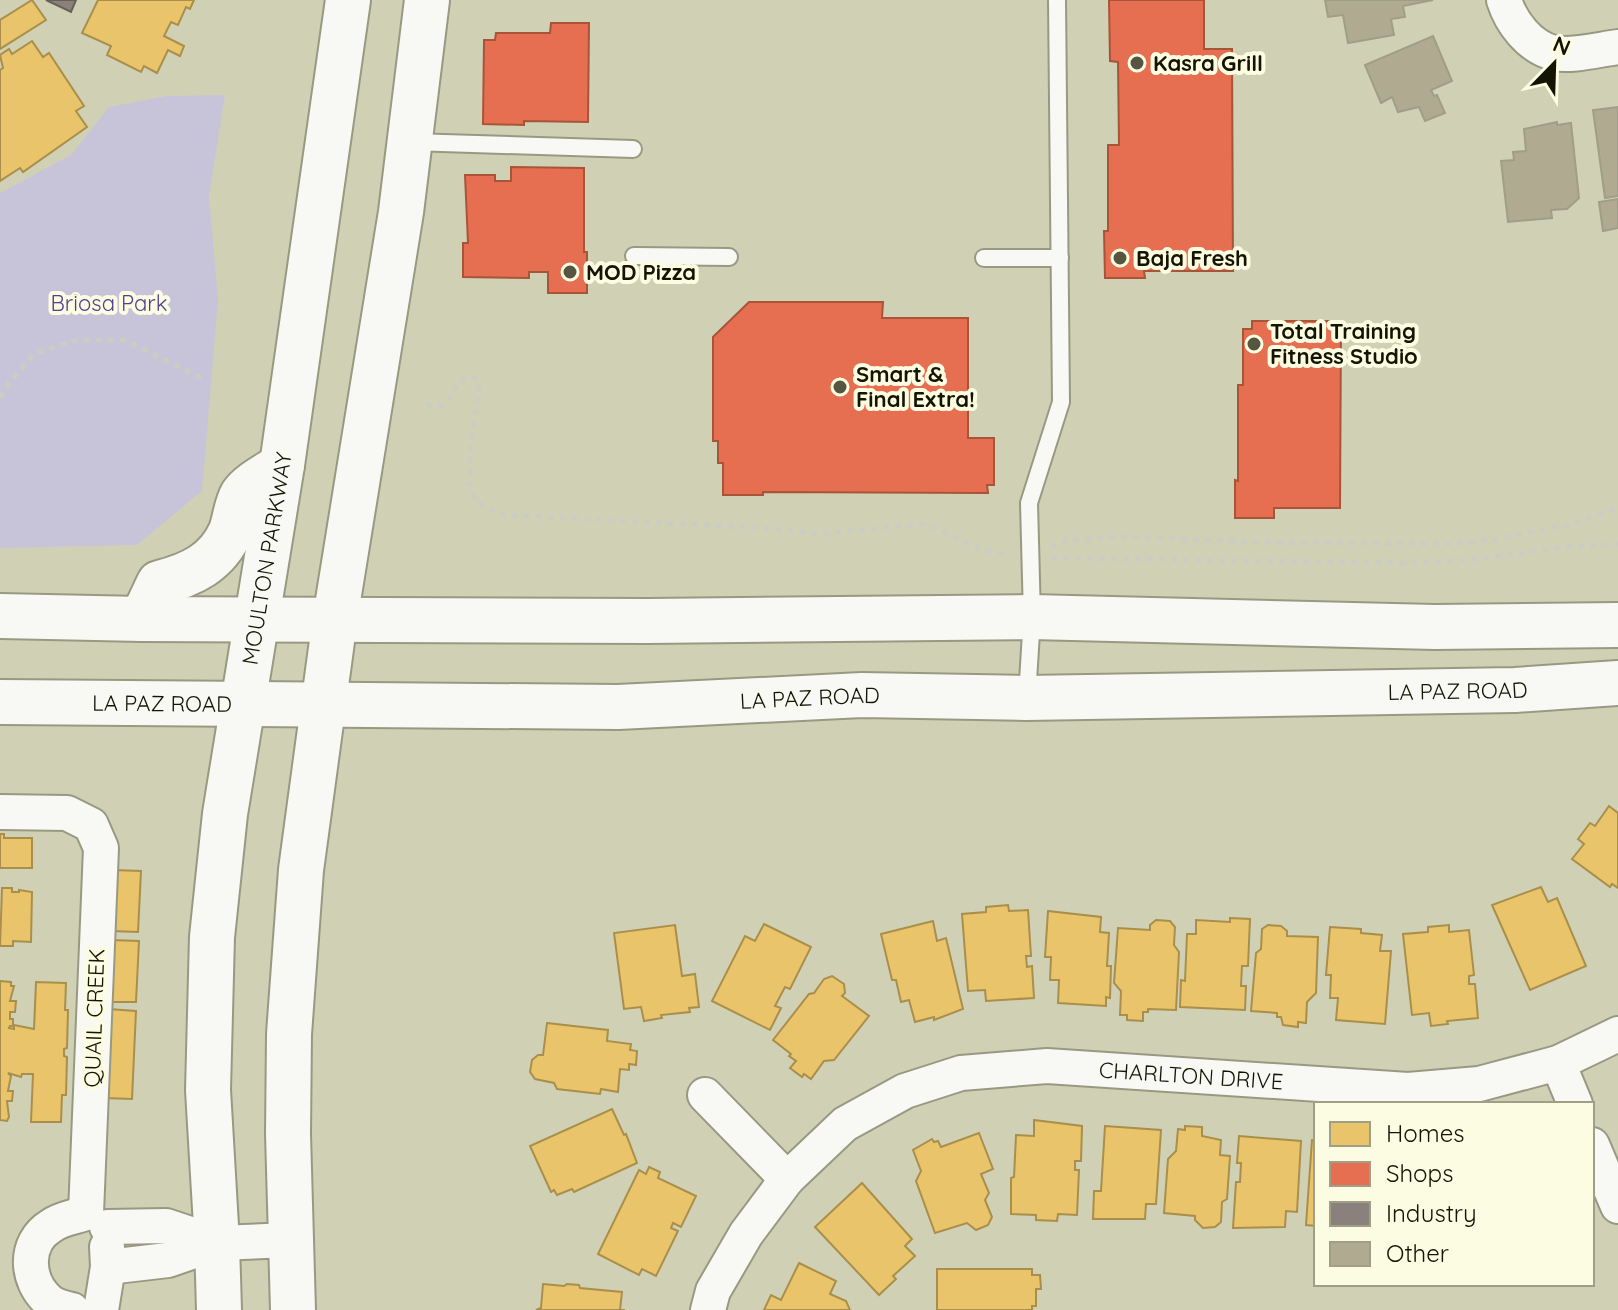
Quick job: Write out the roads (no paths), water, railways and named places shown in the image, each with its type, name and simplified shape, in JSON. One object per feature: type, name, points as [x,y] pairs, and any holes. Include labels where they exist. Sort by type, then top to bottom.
[{"type":"main road","name":"MOULTON PARKWAY","points":[[219,1310],[208,1090],[212,937],[225,814],[282,465],[348,0]]},
{"type":"main road","points":[[293,1310],[289,1034],[301,870],[335,619],[362,465],[410,142],[427,0]]},
{"type":"main road","points":[[142,619],[159,583],[181,578],[202,568],[216,556],[230,532],[243,494],[282,465]]},
{"type":"main road","points":[[0,616],[662,621],[1032,617],[1435,627],[1618,625]]},
{"type":"main road","name":"LA PAZ ROAD","points":[[0,702],[618,707],[862,695],[1026,698],[1515,690],[1618,683]]},
{"type":"street","points":[[1504,0],[1511,20],[1531,41],[1555,53],[1618,47]]},
{"type":"street","name":"QUAIL CREEK","points":[[0,812],[67,813],[91,825],[101,848],[96,1220],[108,1267],[101,1310]]},
{"type":"street","name":"CHARLTON DRIVE","points":[[708,1310],[713,1291],[746,1234],[787,1179],[845,1124],[905,1091],[961,1073],[1047,1066],[1408,1090],[1479,1084],[1558,1063],[1618,1034]]},
{"type":"street","points":[[1558,1063],[1574,1102]]},
{"type":"street","points":[[705,1095],[787,1179]]},
{"type":"street","points":[[1594,1150],[1618,1206]]},
{"type":"street","points":[[72,1310],[51,1303],[36,1286],[30,1262],[35,1240],[52,1225],[96,1220],[166,1226],[217,1243]]},
{"type":"street","points":[[108,1267],[168,1260],[217,1243],[290,1240]]},
{"type":"lane","points":[[1026,698],[1032,617],[1029,503],[1061,402],[1057,0]]},
{"type":"lane","points":[[410,142],[633,149]]},
{"type":"lane","points":[[634,256],[729,257]]},
{"type":"lane","points":[[984,258],[1060,258]]},
{"type":"place","name":"Kasra Grill","points":[[1137,63]]},
{"type":"place","name":"Baja Fresh","points":[[1120,258]]},
{"type":"place","name":"MOD Pizza","points":[[570,272]]},
{"type":"place","name":"Total Training Fitness Studio","points":[[1254,344]]},
{"type":"place","name":"Smart & Final Extra!","points":[[840,387]]},
{"type":"park label","name":"Briosa Park","points":[[109,303]]}]
